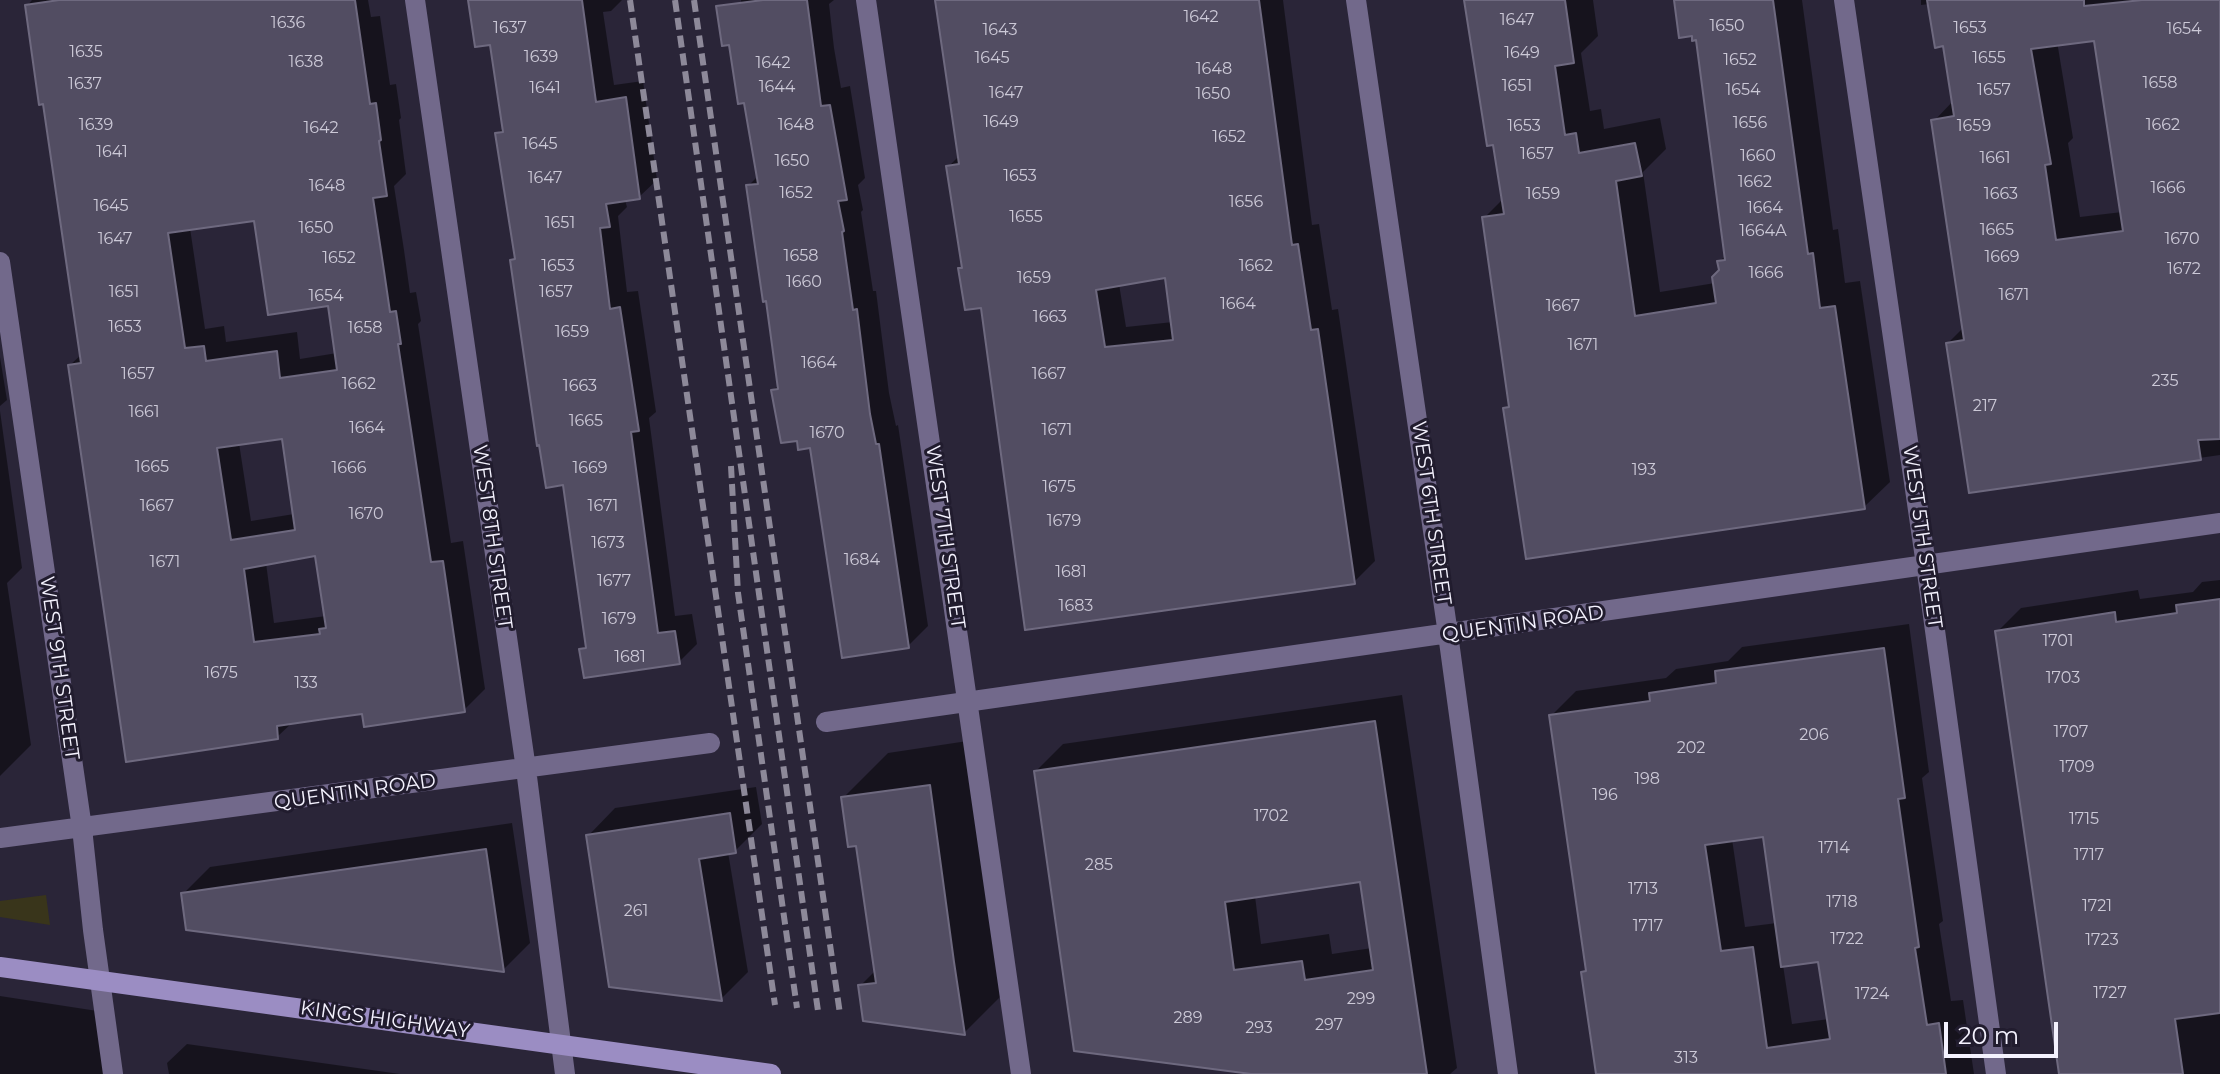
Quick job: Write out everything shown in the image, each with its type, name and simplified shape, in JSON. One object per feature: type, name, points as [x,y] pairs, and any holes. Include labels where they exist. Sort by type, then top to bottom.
[{"type":"street","name":"WEST 8TH STREET","points":[[415,0],[526,769],[565,1074]]},
{"type":"street","name":"WEST 7TH STREET","points":[[866,0],[1021,1074]]},
{"type":"street","name":"WEST 6TH STREET","points":[[1356,0],[1508,1074]]},
{"type":"street","name":"WEST 5TH STREET","points":[[1844,0],[1996,1074]]},
{"type":"street","name":"WEST 9TH STREET","points":[[0,262],[82,828],[113,1074]]},
{"type":"street","name":"QUENTIN ROAD","points":[[826,722],[2220,523]]},
{"type":"street","name":"QUENTIN ROAD","points":[[0,838],[710,743]]},
{"type":"street","name":"KINGS HIGHWAY","points":[[0,967],[771,1074]]},
{"type":"shaded area","points":[[46,895],[50,925],[0,917],[0,901]]},
{"type":"building","points":[[59,0],[355,0],[370,104],[376,103],[381,140],[387,196],[373,198],[390,312],[396,311],[401,344],[398,344],[431,562],[443,561],[465,712],[364,727],[362,714],[277,726],[278,739],[126,762],[68,365],[81,363],[43,104],[39,105],[25,5]],"holes":[[[254,221],[268,315],[328,306],[337,370],[280,378],[277,351],[206,361],[204,346],[185,348],[168,233]],[[282,439],[295,530],[231,540],[217,448]],[[315,556],[326,628],[319,629],[320,634],[254,642],[244,569]]]},
{"type":"building","points":[[468,0],[582,0],[596,102],[626,97],[640,199],[606,204],[610,227],[600,228],[610,309],[620,307],[639,431],[631,432],[658,633],[675,631],[680,664],[584,678],[579,649],[586,648],[563,485],[546,488],[537,446],[510,260],[515,259],[495,133],[503,132],[490,45],[475,47]]},
{"type":"building","points":[[763,0],[807,0],[821,106],[830,105],[847,200],[838,201],[842,232],[853,310],[857,309],[870,414],[876,444],[879,444],[909,648],[842,658],[810,448],[798,450],[797,441],[781,443],[771,390],[778,389],[746,185],[758,184],[744,103],[738,104],[729,45],[722,46],[716,6]]},
{"type":"building","points":[[935,0],[1259,0],[1292,245],[1298,244],[1311,330],[1318,329],[1355,584],[1025,630],[981,308],[965,310],[958,268],[962,268],[946,166],[959,164]],"holes":[[[1165,278],[1173,340],[1105,347],[1096,290]]]},
{"type":"building","points":[[1464,0],[1565,0],[1574,63],[1555,66],[1565,135],[1576,133],[1579,153],[1635,143],[1642,176],[1616,181],[1635,316],[1716,303],[1712,277],[1719,270],[1717,261],[1725,260],[1696,40],[1692,41],[1692,36],[1679,38],[1674,0],[1773,0],[1808,254],[1813,253],[1820,308],[1835,306],[1865,509],[1526,559],[1503,408],[1509,407],[1482,217],[1504,214],[1493,145],[1487,146]]},
{"type":"building","points":[[1927,0],[2084,0],[2084,6],[2142,0],[2220,0],[2220,439],[2198,440],[2201,460],[1969,493],[1946,343],[1964,340],[1931,120],[1954,116],[1943,46],[1935,48]],"holes":[[[2094,41],[2123,231],[2056,240],[2045,165],[2051,164],[2031,49]]]},
{"type":"building","points":[[2220,599],[2220,1013],[2175,1019],[2183,1074],[2059,1074],[1995,631],[2115,612],[2116,622],[2177,613],[2176,605]]},
{"type":"building","points":[[1884,648],[1905,798],[1898,799],[1919,947],[1915,948],[1927,1025],[1939,1023],[1946,1074],[1596,1074],[1581,972],[1586,971],[1549,715],[1650,701],[1649,693],[1716,683],[1715,671]],"holes":[[[1763,837],[1781,967],[1818,962],[1830,1039],[1767,1048],[1753,947],[1721,951],[1705,845]]]},
{"type":"building","points":[[1375,721],[1427,1074],[1251,1074],[1074,1051],[1034,771]],"holes":[[[1360,882],[1373,970],[1305,980],[1302,961],[1234,970],[1225,902]]]},
{"type":"building","points":[[930,785],[965,1035],[863,1021],[858,985],[876,983],[856,846],[848,847],[841,797]]},
{"type":"building","points":[[730,813],[736,853],[699,859],[722,1001],[609,987],[586,835]]},
{"type":"building","points":[[486,849],[504,972],[186,930],[181,893]]},
{"type":"railway","points":[[630,0],[775,1005]]},
{"type":"railway","points":[[675,0],[818,1011]]},
{"type":"railway","points":[[694,0],[840,1014]]},
{"type":"railway","points":[[731,466],[738,593],[797,1008]]}]
